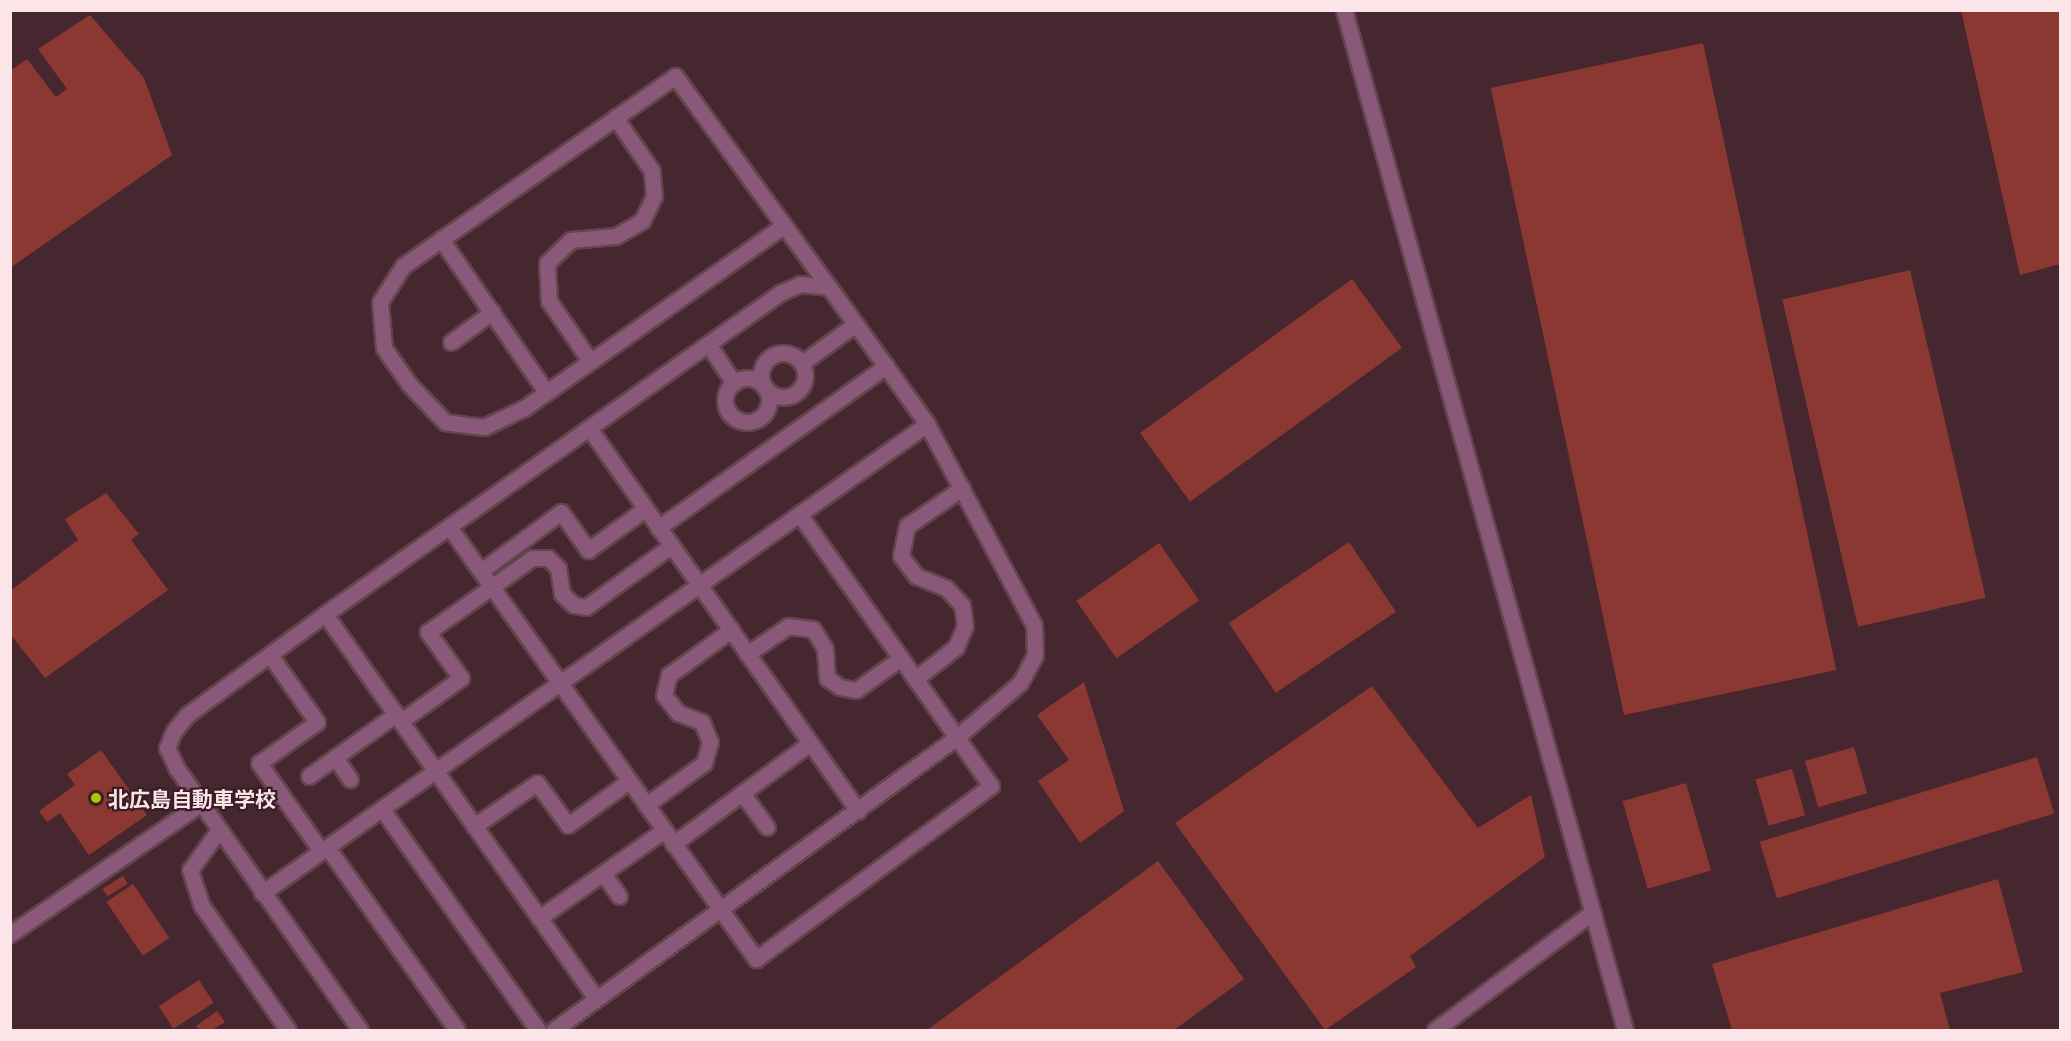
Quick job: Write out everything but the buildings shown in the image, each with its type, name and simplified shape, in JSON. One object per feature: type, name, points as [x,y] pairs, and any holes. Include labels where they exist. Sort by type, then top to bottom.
[{"type":"street","points":[[1344,10],[1625,1030]]},
{"type":"street","points":[[553,1030],[957,737],[1020,683],[1035,655],[1034,625],[927,424],[675,76],[403,266],[380,302],[384,348],[409,384],[445,422],[484,427],[524,408],[783,226]]},
{"type":"street","points":[[590,361],[549,301],[547,263],[571,240],[616,236],[642,221],[654,196],[652,171],[615,117]]},
{"type":"street","points":[[441,239],[546,392]]},
{"type":"street","points":[[360,1030],[177,769],[167,748],[174,731],[187,715],[325,614],[780,293],[800,284],[829,287]]},
{"type":"street","points":[[451,342],[492,312]]},
{"type":"street","points":[[802,363],[855,324]]},
{"type":"street","points":[[708,344],[734,383]]},
{"type":"street","points":[[802,363],[797,358],[784,353],[771,357],[766,362],[761,375],[765,388],[768,394],[767,410],[757,420],[742,422],[729,414],[726,408],[726,394],[734,383],[754,380],[765,388],[770,394],[785,398],[799,391],[805,378],[802,363]]},
{"type":"street","points":[[658,528],[886,366]]},
{"type":"street","points":[[262,893],[927,424]]},
{"type":"street","points":[[589,428],[858,811]]},
{"type":"street","points":[[915,679],[956,647],[965,626],[962,605],[946,588],[916,576],[901,556],[907,526],[962,488]]},
{"type":"street","points":[[481,572],[561,512],[588,550],[645,509]]},
{"type":"street","points":[[450,528],[756,959],[991,786],[799,514]]},
{"type":"street","points":[[309,776],[335,757],[461,678],[428,632],[532,558],[548,558],[558,568],[562,594],[574,605],[586,607],[671,546]]},
{"type":"street","points":[[325,614],[596,998]]},
{"type":"street","points":[[747,654],[788,626],[813,629],[825,649],[827,678],[840,687],[856,690],[900,658]]},
{"type":"street","points":[[646,805],[704,763],[710,742],[702,722],[678,713],[664,695],[669,675],[731,630]]},
{"type":"street","points":[[270,655],[317,722],[258,763],[457,1030]]},
{"type":"street","points":[[673,844],[810,743]]},
{"type":"street","points":[[335,757],[350,779]]},
{"type":"street","points":[[474,826],[537,783],[568,825],[629,781]]},
{"type":"street","points":[[742,793],[767,827]]},
{"type":"street","points":[[10,934],[201,803]]},
{"type":"street","points":[[382,808],[538,1030]]},
{"type":"street","points":[[219,830],[190,870],[202,906],[288,1030]]},
{"type":"street","points":[[539,918],[664,830]]},
{"type":"street","points":[[603,873],[619,896]]},
{"type":"street","points":[[1435,1030],[1593,912]]},
{"type":"place","name":"北広島自動車学校","points":[[96,798]]}]
